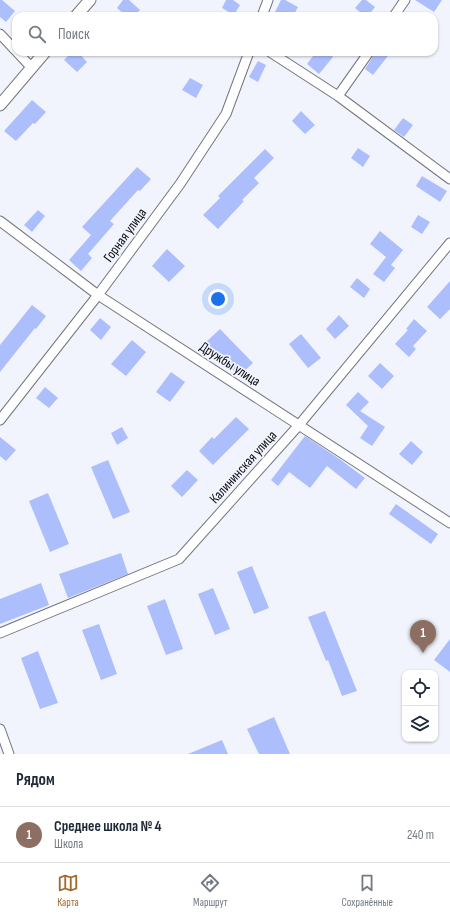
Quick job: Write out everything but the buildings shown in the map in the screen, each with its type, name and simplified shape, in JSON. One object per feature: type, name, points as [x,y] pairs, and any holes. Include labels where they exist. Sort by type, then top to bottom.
[{"type":"street","points":[[80,12],[90,0]]},
{"type":"street","points":[[264,12],[268,0]]},
{"type":"street","points":[[397,12],[405,0]]},
{"type":"street","points":[[0,34],[12,48]]},
{"type":"street","points":[[20,56],[31,67]]},
{"type":"street","points":[[0,105],[41,56]]},
{"type":"street","name":"Горная улица","points":[[0,420],[98,295],[180,184],[226,114],[248,56]]},
{"type":"street","points":[[276,56],[338,96],[450,179]]},
{"type":"street","points":[[338,96],[366,56]]},
{"type":"street","name":"Дружбы улица","points":[[0,221],[98,295],[450,523]]},
{"type":"street","name":"Калининская улица","points":[[0,633],[179,559],[299,425],[450,243]]},
{"type":"street","points":[[0,730],[5,749]]},
{"type":"place","name":"Среднее школа № 4","points":[[423,653]]}]
